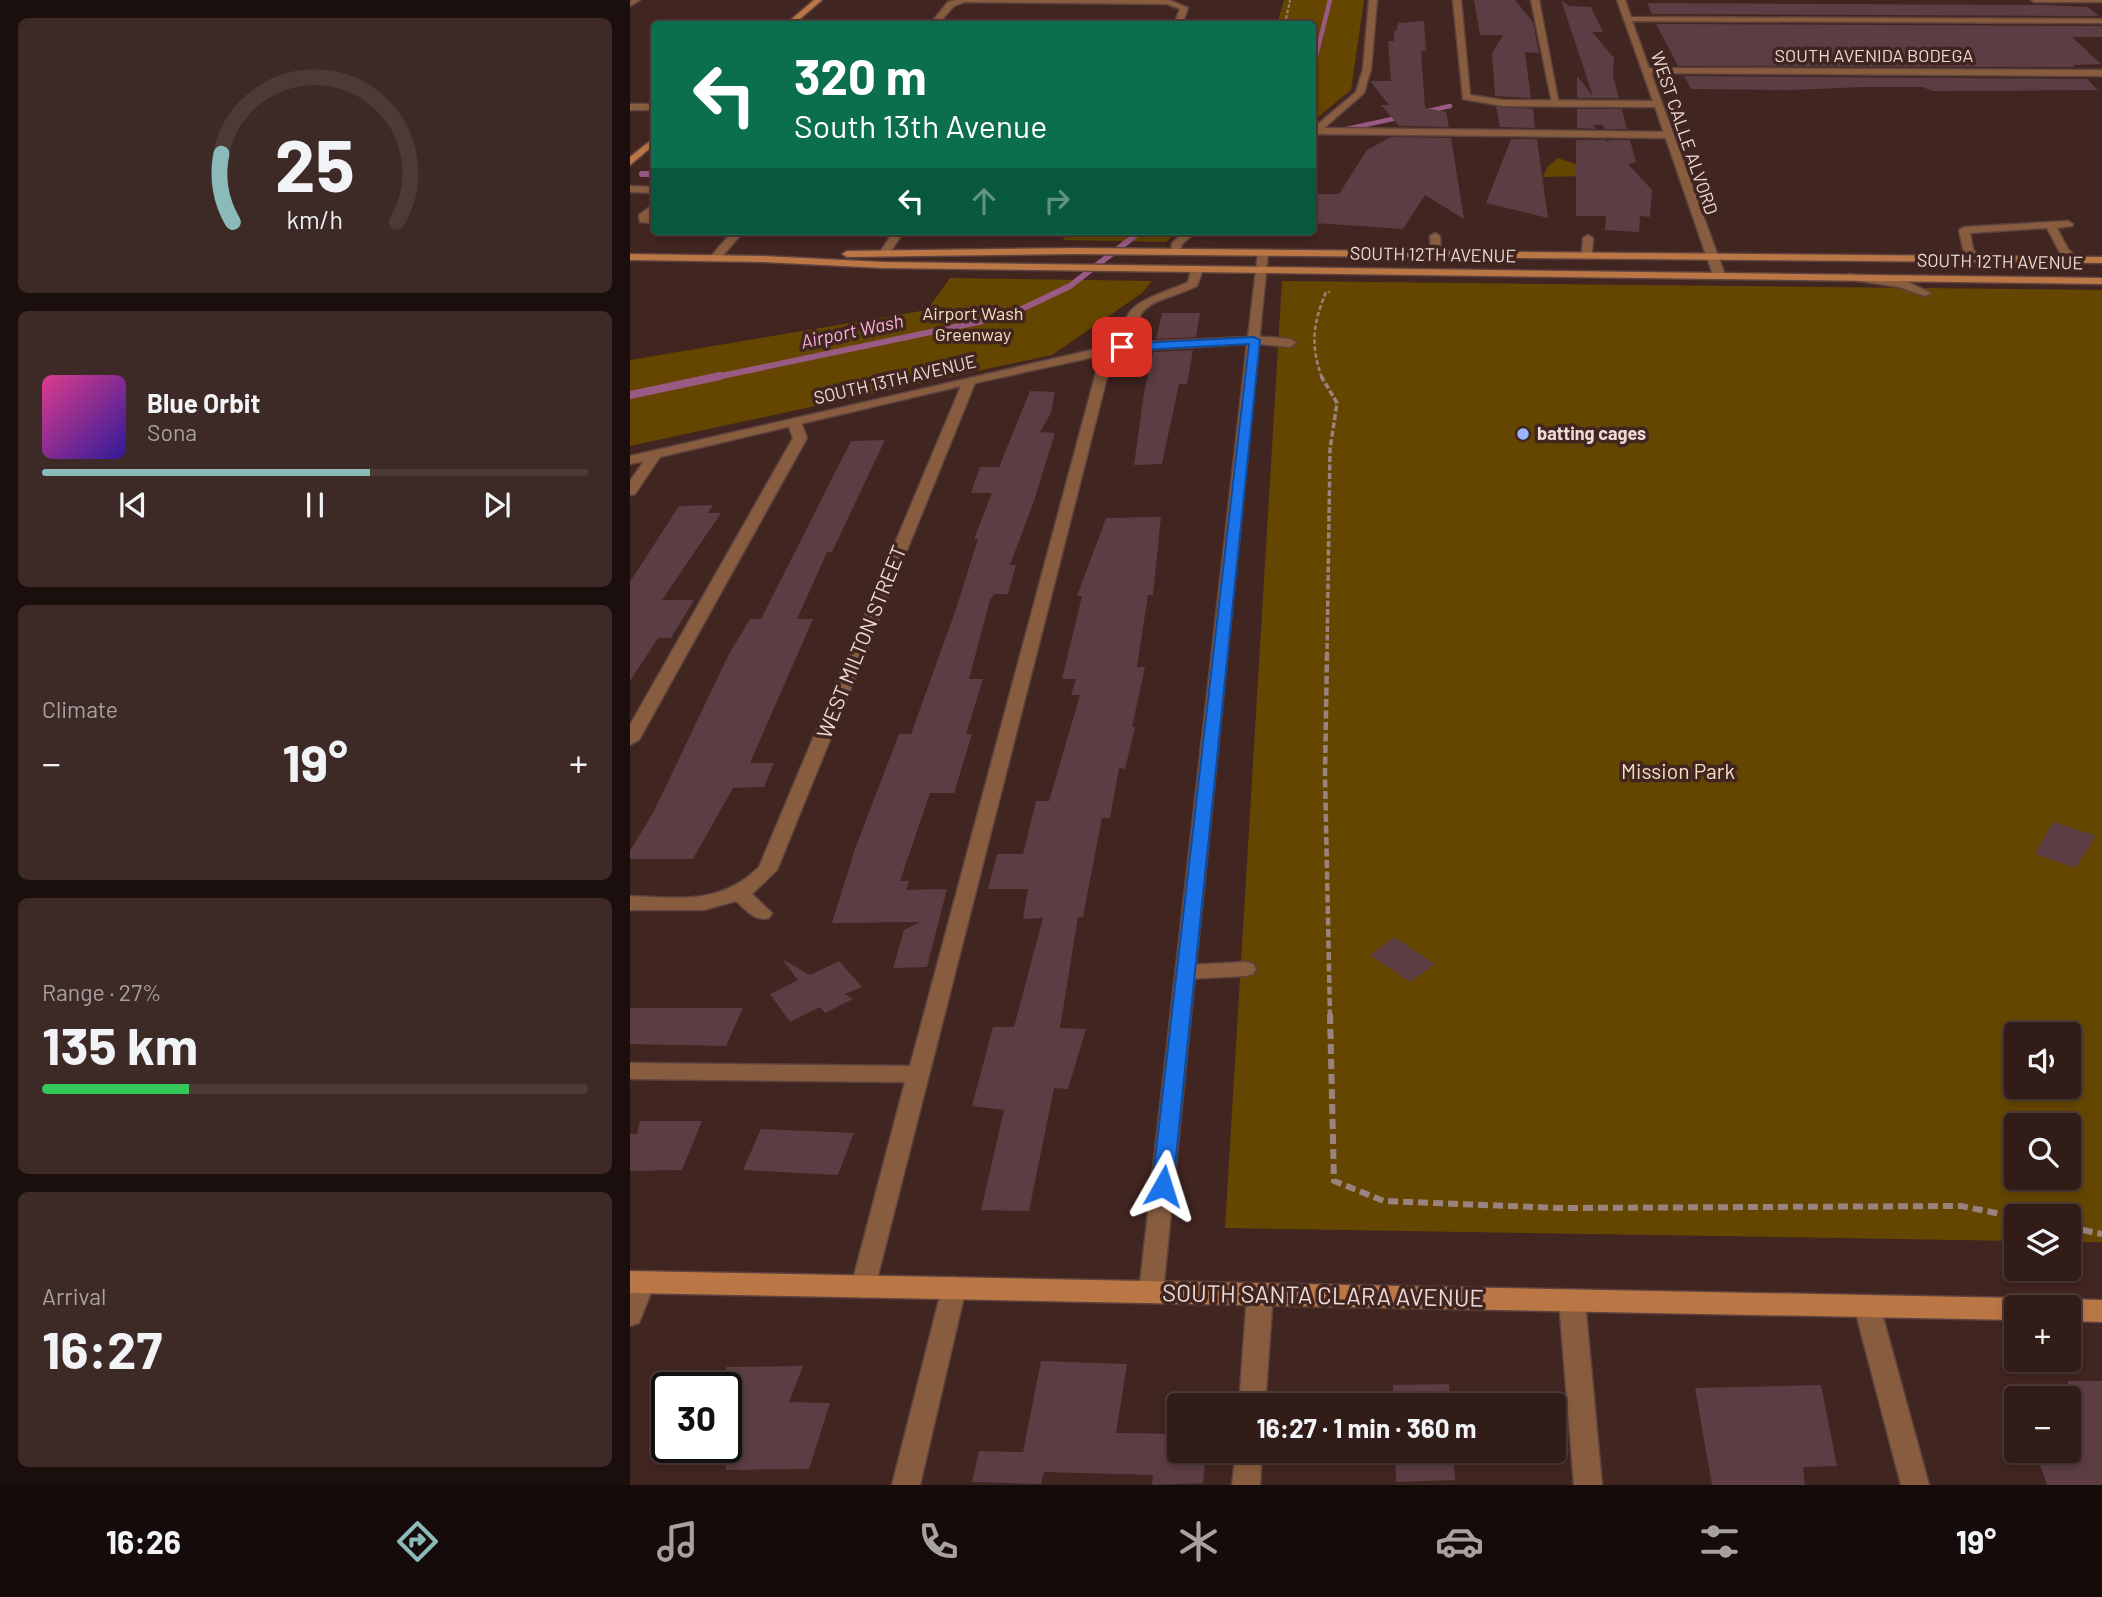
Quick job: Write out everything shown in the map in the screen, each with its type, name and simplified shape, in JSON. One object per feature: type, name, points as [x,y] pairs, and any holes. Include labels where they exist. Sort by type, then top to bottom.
[{"type":"main road","points":[[794,21],[818,0]]},
{"type":"main road","points":[[630,162],[651,144]]},
{"type":"main road","name":"SOUTH 12TH AVENUE","points":[[763,259],[885,252],[1174,252],[1262,262],[1719,275],[2102,281]]},
{"type":"main road","name":"SOUTH 12TH AVENUE","points":[[630,257],[763,259],[883,265],[1197,269],[1262,262],[1436,254],[2102,260]]},
{"type":"main road","name":"SOUTH SANTA CLARA AVENUE","points":[[637,1282],[2004,1309]]},
{"type":"main road","points":[[2081,1310],[2102,1311]]},
{"type":"street","points":[[630,4],[636,0]]},
{"type":"street","points":[[1316,130],[1360,93],[1367,69],[1373,0]]},
{"type":"street","points":[[1457,0],[1464,93],[1468,101],[1657,104]]},
{"type":"street","points":[[1535,0],[1556,103]]},
{"type":"street","name":"WEST CALLE ALVORD","points":[[1621,0],[1719,275]]},
{"type":"street","points":[[2035,0],[2102,1]]},
{"type":"street","points":[[935,21],[947,7],[956,2],[1148,2],[1181,4],[1184,12],[1180,21]]},
{"type":"street","points":[[1628,19],[2102,21]]},
{"type":"street","name":"SOUTH AVENIDA BODEGA","points":[[1646,70],[2102,73]]},
{"type":"street","points":[[630,107],[651,107]]},
{"type":"street","points":[[1316,132],[1669,135]]},
{"type":"street","points":[[1623,146],[1672,146]]},
{"type":"street","points":[[630,190],[651,190]]},
{"type":"street","points":[[651,210],[643,217],[644,220],[651,220]]},
{"type":"street","points":[[1975,258],[1968,249],[1964,230],[2068,224]]},
{"type":"street","points":[[2050,225],[2064,251],[2075,260]]},
{"type":"street","points":[[715,258],[735,235]]},
{"type":"street","points":[[885,252],[896,235]]},
{"type":"street","points":[[1174,252],[1177,243],[1187,235]]},
{"type":"street","points":[[1435,236],[1436,254]]},
{"type":"street","points":[[1587,254],[1588,238]]},
{"type":"street","points":[[1151,1292],[1262,262]]},
{"type":"street","points":[[1134,347],[1129,323],[1138,309],[1147,302],[1193,284],[1197,269]]},
{"type":"street","points":[[1849,277],[1872,282],[1905,283],[1925,293]]},
{"type":"street","points":[[1129,332],[1140,327],[1147,302]]},
{"type":"street","name":"SOUTH 13TH AVENUE","points":[[630,460],[970,380],[1108,351],[1254,340],[1290,343]]},
{"type":"street","points":[[863,1287],[1108,351]]},
{"type":"street","name":"WEST MILTON STREET","points":[[740,894],[755,884],[767,870],[970,380]]},
{"type":"street","points":[[630,740],[800,438],[794,422]]},
{"type":"street","points":[[630,491],[655,455]]},
{"type":"street","points":[[630,903],[707,903],[740,894],[762,913]]},
{"type":"street","points":[[1186,972],[1246,969]]},
{"type":"street","points":[[630,1071],[920,1074]]},
{"type":"street","points":[[630,1315],[637,1282]]},
{"type":"street","points":[[906,1485],[954,1288]]},
{"type":"street","points":[[1253,1393],[1260,1295]]},
{"type":"street","points":[[1572,1301],[1588,1485]]},
{"type":"street","points":[[1867,1306],[1914,1485]]},
{"type":"street","points":[[1247,1485],[1248,1463]]},
{"type":"path","points":[[1286,21],[1290,0]]},
{"type":"path","points":[[1340,291],[1326,292],[1315,319],[1314,355],[1322,378],[1337,403],[1330,449],[1325,775],[1334,1181],[1384,1201],[1560,1208],[1961,1206],[2004,1215]]},
{"type":"path","points":[[2081,1230],[2102,1234]]},
{"type":"green space","points":[[1284,0],[1364,0],[1351,90],[1316,119],[1316,21],[1278,21]]},
{"type":"green space","points":[[1558,158],[1581,166],[1586,176],[1543,177],[1547,167]]},
{"type":"green space","points":[[1069,235],[1174,235],[1166,242],[1062,240]]},
{"type":"green space","name":"Airport Wash Greenway","points":[[950,278],[1152,281],[1142,293],[1052,355],[630,446],[630,360],[927,310]]},
{"type":"green space","name":"Mission Park","points":[[1282,281],[2102,290],[2102,1242],[2081,1242],[2081,1204],[2004,1204],[2004,1241],[1225,1228]]},
{"type":"building","points":[[1474,0],[1515,0],[1533,22],[1539,53],[1525,52],[1531,98],[1495,96],[1492,53],[1503,35],[1480,35]]},
{"type":"building","points":[[1561,0],[1569,6],[1591,7],[1603,32],[1592,32],[1614,58],[1613,76],[1619,98],[1577,98],[1577,76],[1593,96]]},
{"type":"building","points":[[1647,3],[2046,5],[2088,7],[2099,16],[1652,14]]},
{"type":"building","points":[[1424,21],[1426,51],[1421,51],[1425,108],[1446,112],[1449,127],[1399,126],[1381,105],[1389,105],[1370,81],[1391,81],[1388,41],[1394,41],[1394,31],[1398,23]]},
{"type":"building","points":[[1656,24],[2102,26],[2102,37],[2072,37],[2101,64],[2073,65],[2075,67],[1678,66]]},
{"type":"building","points":[[1684,76],[2087,79],[2098,90],[1933,91],[1922,87],[1691,89]]},
{"type":"building","points":[[1496,107],[1533,109],[1535,128],[1500,127]]},
{"type":"building","points":[[1577,109],[1622,109],[1627,129],[1604,129],[1603,125],[1593,125],[1596,129],[1577,128]]},
{"type":"building","points":[[1391,137],[1451,138],[1464,219],[1425,195],[1403,229],[1316,223],[1316,194],[1339,194],[1367,150]]},
{"type":"building","points":[[1511,139],[1537,139],[1548,218],[1486,203]]},
{"type":"building","points":[[1576,140],[1606,140],[1609,143],[1608,140],[1630,140],[1636,162],[1628,164],[1652,190],[1650,217],[1640,216],[1639,232],[1605,230],[1606,216],[1576,216]]},
{"type":"building","points":[[1162,313],[1200,313],[1196,337],[1156,339]]},
{"type":"building","points":[[1193,350],[1187,384],[1179,384],[1162,464],[1134,465],[1153,352]]},
{"type":"building","points":[[1030,391],[1055,392],[1051,413],[1040,432],[1055,433],[1010,565],[1016,565],[1008,594],[994,594],[990,600],[969,679],[983,679],[966,734],[972,734],[954,793],[930,793],[900,881],[909,881],[906,890],[947,889],[927,967],[893,968],[904,930],[920,922],[832,923],[855,849],[899,734],[911,734],[955,612],[978,539],[974,539],[992,493],[971,493],[980,467],[999,467]]},
{"type":"building","points":[[885,440],[832,552],[827,552],[797,619],[813,619],[750,763],[774,763],[764,787],[733,788],[693,859],[630,859],[630,851],[654,811],[729,654],[750,619],[761,619],[851,441]]},
{"type":"building","points":[[713,505],[708,513],[721,513],[662,600],[694,600],[671,638],[658,638],[630,681],[630,582],[679,506]]},
{"type":"building","points":[[1161,517],[1153,595],[1148,595],[1137,667],[1145,667],[1132,727],[1135,727],[1125,769],[1119,768],[1110,818],[1102,818],[1083,917],[1078,917],[1060,1028],[1086,1029],[1068,1089],[1054,1088],[1029,1211],[981,1210],[1004,1110],[972,1106],[993,1027],[1014,1027],[1043,918],[1023,919],[1028,889],[988,889],[997,854],[1023,854],[1036,801],[1049,801],[1080,695],[1071,695],[1076,679],[1062,679],[1082,596],[1077,596],[1106,518]]},
{"type":"building","points":[[2053,822],[2096,836],[2075,868],[2035,854]]},
{"type":"building","points":[[1394,937],[1435,964],[1410,982],[1370,955]]},
{"type":"building","points":[[782,959],[810,975],[839,961],[862,987],[845,994],[853,999],[825,1013],[820,1007],[790,1022],[770,994],[798,980]]},
{"type":"building","points":[[630,1008],[743,1008],[726,1046],[630,1044]]},
{"type":"building","points":[[640,1121],[702,1121],[682,1170],[630,1171],[630,1134],[637,1134]]},
{"type":"building","points":[[761,1129],[854,1133],[838,1175],[743,1170]]},
{"type":"building","points":[[1041,1361],[1127,1364],[1116,1433],[1167,1434],[1167,1463],[1205,1463],[1203,1483],[1152,1485],[1153,1475],[1044,1472],[1041,1484],[972,1482],[979,1451],[1023,1452]]},
{"type":"building","points":[[803,1366],[789,1402],[830,1403],[809,1469],[726,1470],[726,1463],[742,1463],[742,1372],[726,1372],[726,1367]]},
{"type":"building","points":[[2068,1381],[2102,1381],[2102,1485],[2047,1485],[2039,1463],[2081,1463],[2081,1386],[2068,1386]]},
{"type":"building","points":[[1449,1384],[1449,1393],[1393,1393],[1393,1385]]},
{"type":"building","points":[[1821,1385],[1837,1466],[1803,1467],[1805,1485],[1712,1485],[1695,1388]]},
{"type":"building","points":[[1395,1463],[1454,1463],[1455,1480],[1396,1482]]},
{"type":"waterway","name":"Airport Wash","points":[[1316,56],[1330,0]]},
{"type":"waterway","points":[[1424,112],[1450,106]]},
{"type":"waterway","points":[[1342,130],[1406,116]]},
{"type":"waterway","points":[[642,174],[651,174]]},
{"type":"waterway","name":"Airport Wash","points":[[712,378],[1007,316],[1070,286],[1136,235]]},
{"type":"waterway","name":"Airport Wash","points":[[630,395],[720,376]]},
{"type":"place","name":"batting cages","points":[[1523,434]]},
{"type":"route","points":[[1122,347],[1254,340],[1163,1186]]}]
